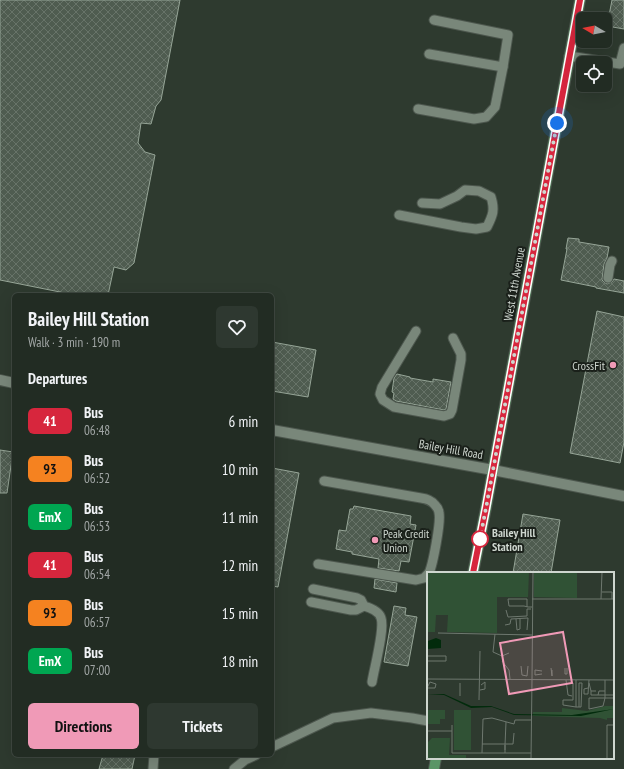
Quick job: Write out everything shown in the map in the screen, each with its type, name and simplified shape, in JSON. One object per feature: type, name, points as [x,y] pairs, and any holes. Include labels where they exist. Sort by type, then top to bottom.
[{"type":"main road","name":"West 11th Avenue","points":[[473,572],[580,0]]},
{"type":"main road","points":[[434,769],[436,759]]},
{"type":"street","points":[[0,380],[12,383]]},
{"type":"street","name":"Bailey Hill Road","points":[[274,430],[493,470],[624,496]]},
{"type":"lane","points":[[418,109],[474,119],[486,117],[495,107],[503,67],[508,35],[434,20]]},
{"type":"lane","points":[[569,56],[622,65],[624,48]]},
{"type":"lane","points":[[428,54],[503,67]]},
{"type":"lane","points":[[399,215],[476,229],[487,227],[493,216],[494,206],[491,197],[479,191],[465,190],[457,196],[440,204],[422,203]]},
{"type":"lane","points":[[608,278],[612,260]]},
{"type":"lane","points":[[416,331],[382,387],[380,394],[383,400],[394,407],[444,416],[450,414],[462,360],[461,354],[453,338]]},
{"type":"lane","points":[[324,481],[431,500],[439,513],[439,521],[432,564],[428,572]]},
{"type":"lane","points":[[318,564],[416,580],[424,578],[427,574]]},
{"type":"lane","points":[[314,589],[357,598],[361,600],[364,606]]},
{"type":"lane","points":[[312,602],[351,610],[356,610],[364,606],[372,608],[381,617],[381,634],[372,682]]},
{"type":"lane","points":[[274,746],[333,718],[371,713],[427,721]]},
{"type":"lane","points":[[152,769],[154,757]]},
{"type":"lane","points":[[234,769],[252,757]]},
{"type":"building","points":[[0,0],[180,0],[161,100],[156,106],[151,124],[141,123],[138,143],[145,152],[155,155],[134,263],[126,270],[114,267],[108,293],[65,293],[0,280]]},
{"type":"building","points":[[612,0],[624,0],[624,29],[612,27],[612,12],[610,12]]},
{"type":"building","points":[[568,238],[579,239],[579,242],[609,247],[604,264],[602,280],[607,284],[612,282],[614,279],[624,281],[624,293],[561,280]]},
{"type":"building","points":[[597,311],[624,317],[624,442],[620,463],[570,453]]},
{"type":"building","points":[[274,342],[316,350],[308,397],[274,391]]},
{"type":"building","points":[[397,374],[433,382],[433,379],[451,382],[446,409],[444,410],[396,401],[393,399],[394,393],[392,392],[394,378]]},
{"type":"building","points":[[0,450],[12,452],[12,459],[7,493],[0,493]]},
{"type":"building","points":[[274,468],[299,473],[278,587],[274,586]]},
{"type":"building","name":"Peak Credit Union","points":[[354,506],[411,516],[410,524],[416,525],[409,562],[401,561],[399,571],[378,568],[379,559],[352,554],[352,552],[336,549],[339,530],[346,531],[350,509],[353,509]]},
{"type":"building","points":[[523,514],[560,520],[551,572],[513,572]]},
{"type":"building","points":[[375,579],[397,583],[396,592],[374,588]]},
{"type":"building","points":[[394,606],[406,608],[405,615],[417,617],[408,666],[384,662]]},
{"type":"building","points":[[102,757],[135,757],[132,769],[99,769]]},
{"type":"bus line","name":"41","points":[[473,572],[580,0]]},
{"type":"place","name":"CrossFit","points":[[613,365]]},
{"type":"place","name":"Bailey Hill Station","points":[[480,539]]},
{"type":"place","name":"Peak Credit Union","points":[[375,540]]},
{"type":"route","points":[[480,539],[557,123]]}]
